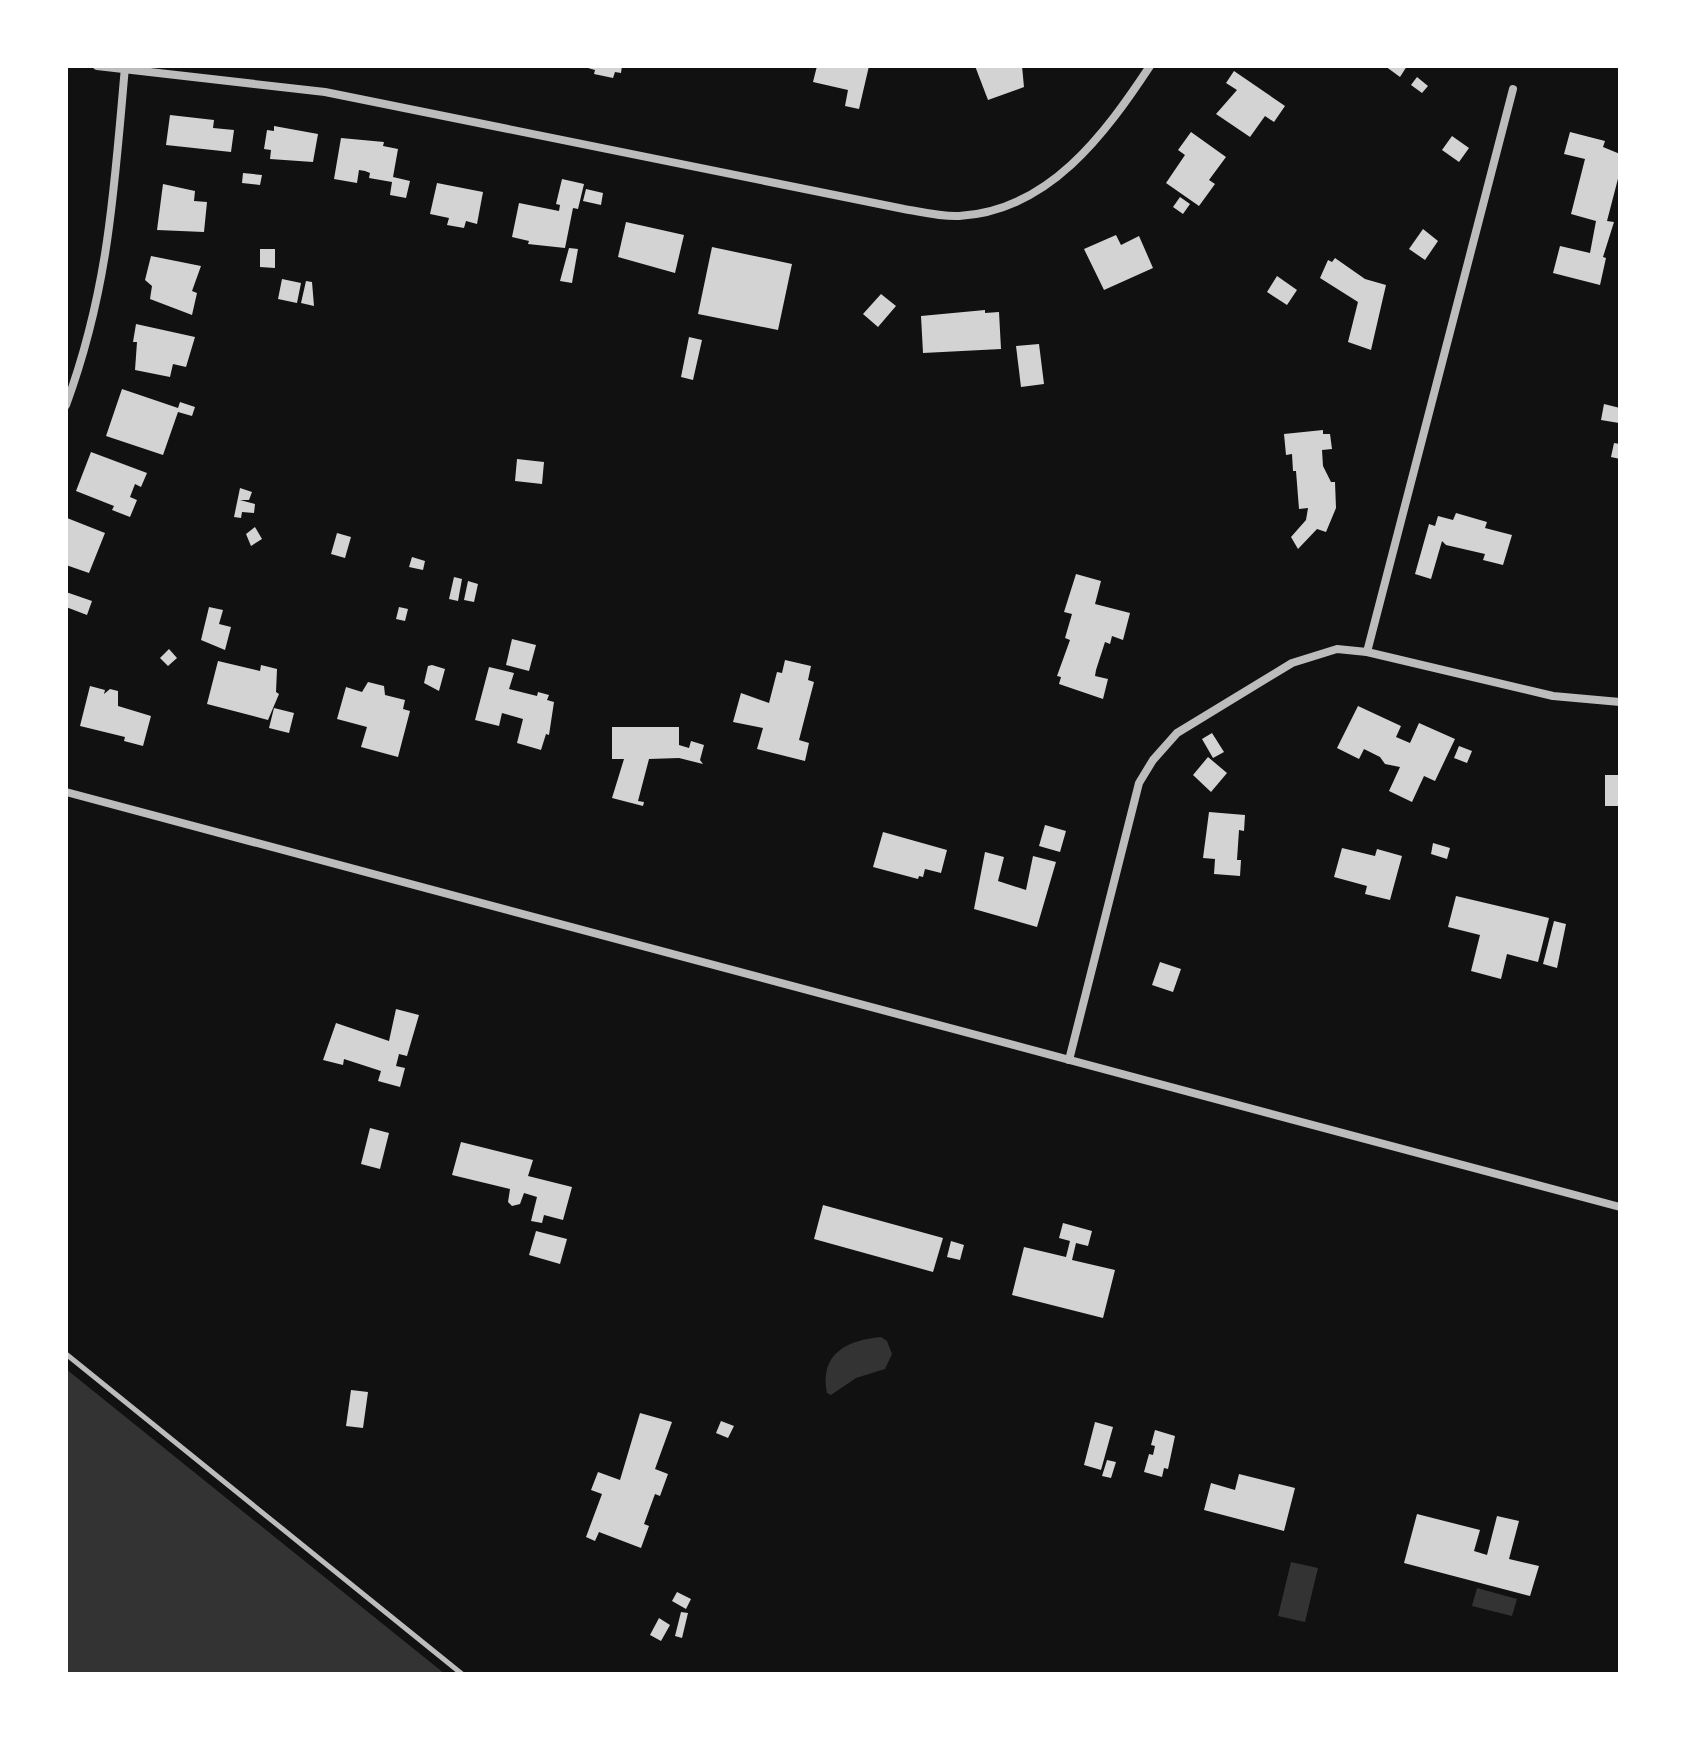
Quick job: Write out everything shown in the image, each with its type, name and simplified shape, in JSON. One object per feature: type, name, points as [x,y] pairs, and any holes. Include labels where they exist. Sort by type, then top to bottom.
[{"type":"street","points":[[97,66],[325,92],[904,209],[958,216],[998,210],[1036,193],[1073,164],[1110,126],[1150,66]]},
{"type":"street","points":[[66,405],[86,350],[110,244],[125,67]]},
{"type":"street","points":[[1367,652],[1513,89]]},
{"type":"street","points":[[1069,1060],[1139,783],[1153,760],[1177,733],[1292,663],[1337,649],[1367,652],[1553,696],[1620,702]]},
{"type":"street","points":[[66,792],[1620,1207]]},
{"type":"lane","points":[[66,1354],[462,1674]]},
{"type":"shaded area","points":[[881,1337],[887,1341],[892,1354],[885,1369],[856,1378],[831,1395],[827,1393],[827,1368],[832,1358],[847,1345]]},
{"type":"shaded area","points":[[66,1369],[445,1674],[66,1674]]},
{"type":"shaded area","points":[[1291,1562],[1318,1568],[1305,1622],[1278,1616]]},
{"type":"shaded area","points":[[1477,1588],[1517,1599],[1512,1616],[1472,1606]]},
{"type":"building","points":[[581,66],[622,66],[621,73],[615,72],[613,78],[594,74],[595,70]]},
{"type":"building","points":[[817,66],[869,66],[859,109],[845,106],[848,90],[813,82]]},
{"type":"building","points":[[975,66],[1022,66],[1024,87],[988,100]]},
{"type":"building","points":[[1385,66],[1407,66],[1400,77]]},
{"type":"building","points":[[1234,71],[1285,106],[1274,122],[1265,116],[1250,137],[1216,114],[1237,90],[1226,83]]},
{"type":"building","points":[[1417,77],[1428,86],[1422,93],[1411,85]]},
{"type":"building","points":[[170,115],[214,120],[213,128],[234,130],[231,152],[166,145]]},
{"type":"building","points":[[274,126],[318,134],[313,162],[270,159],[271,150],[264,149],[267,130],[274,131]]},
{"type":"building","points":[[1191,132],[1226,157],[1209,180],[1215,184],[1199,206],[1166,183],[1185,155],[1178,150]]},
{"type":"building","points":[[1570,132],[1605,141],[1603,147],[1620,154],[1620,171],[1607,221],[1614,222],[1603,257],[1606,258],[1600,285],[1553,273],[1560,246],[1590,253],[1596,221],[1571,214],[1585,159],[1564,154]]},
{"type":"building","points":[[1452,136],[1469,148],[1459,162],[1442,150]]},
{"type":"building","points":[[341,138],[384,142],[383,146],[398,149],[393,177],[410,181],[406,198],[390,195],[392,182],[369,178],[370,173],[365,171],[359,170],[357,183],[334,179]]},
{"type":"building","points":[[243,173],[262,175],[260,185],[242,183]]},
{"type":"building","points":[[562,179],[584,184],[578,209],[573,208],[565,248],[528,244],[529,241],[512,237],[519,203],[559,211],[560,205],[556,204]]},
{"type":"building","points":[[437,183],[483,192],[477,224],[466,221],[464,228],[447,225],[449,218],[430,214]]},
{"type":"building","points":[[163,184],[195,191],[194,201],[207,202],[204,232],[157,230]]},
{"type":"building","points":[[586,189],[603,193],[601,205],[583,201]]},
{"type":"building","points":[[1180,197],[1190,204],[1183,214],[1173,207]]},
{"type":"building","points":[[626,222],[684,235],[675,273],[618,257]]},
{"type":"building","points":[[1423,229],[1438,241],[1425,260],[1409,249]]},
{"type":"building","points":[[1116,235],[1121,245],[1139,236],[1153,268],[1104,290],[1084,249]]},
{"type":"building","points":[[712,247],[792,264],[778,330],[698,314]]},
{"type":"building","points":[[569,248],[578,249],[572,283],[560,281]]},
{"type":"building","points":[[260,249],[275,249],[275,268],[260,267]]},
{"type":"building","points":[[151,256],[201,266],[192,291],[197,293],[192,315],[150,299],[152,286],[145,280]]},
{"type":"building","points":[[1335,258],[1365,279],[1386,285],[1371,350],[1348,342],[1358,302],[1320,278],[1328,260],[1332,262]]},
{"type":"building","points":[[1277,276],[1297,290],[1287,305],[1267,292]]},
{"type":"building","points":[[282,279],[301,283],[297,303],[278,299]]},
{"type":"building","points":[[306,281],[312,282],[314,306],[301,303]]},
{"type":"building","points":[[881,294],[896,306],[878,327],[863,314]]},
{"type":"building","points":[[985,310],[985,313],[999,312],[1001,349],[923,353],[921,316]]},
{"type":"building","points":[[136,324],[195,337],[186,367],[173,364],[170,377],[135,370],[137,342],[133,342]]},
{"type":"building","points":[[689,337],[702,340],[693,380],[681,377]]},
{"type":"building","points":[[1039,344],[1044,384],[1021,387],[1016,346]]},
{"type":"building","points":[[122,389],[178,408],[180,402],[195,407],[192,416],[178,412],[163,455],[106,436]]},
{"type":"building","points":[[1604,404],[1620,408],[1619,423],[1601,420]]},
{"type":"building","points":[[1323,430],[1323,434],[1330,434],[1332,449],[1322,450],[1323,466],[1331,482],[1335,482],[1336,508],[1326,532],[1317,529],[1298,549],[1291,537],[1306,520],[1308,508],[1299,509],[1296,471],[1293,471],[1292,454],[1286,455],[1284,434]]},
{"type":"building","points":[[1614,443],[1620,444],[1620,459],[1611,457]]},
{"type":"building","points":[[91,452],[147,473],[141,487],[135,484],[130,497],[137,500],[130,517],[112,510],[114,506],[76,491]]},
{"type":"building","points":[[517,459],[544,462],[542,484],[515,481]]},
{"type":"building","points":[[240,488],[252,492],[249,500],[240,500],[255,504],[254,513],[242,512],[241,518],[234,517]]},
{"type":"building","points":[[1456,513],[1487,522],[1485,528],[1512,535],[1503,565],[1483,560],[1485,554],[1446,545],[1442,541],[1431,579],[1415,574],[1429,524],[1435,526],[1438,516],[1453,520]]},
{"type":"building","points":[[67,518],[105,533],[89,573],[66,565]]},
{"type":"building","points":[[255,527],[262,539],[251,546],[246,534]]},
{"type":"building","points":[[337,533],[351,537],[345,558],[331,554]]},
{"type":"building","points":[[412,557],[425,561],[423,570],[409,567]]},
{"type":"building","points":[[1076,574],[1101,581],[1095,604],[1130,613],[1123,640],[1112,636],[1110,644],[1105,642],[1096,670],[1095,676],[1108,679],[1103,699],[1059,684],[1061,677],[1057,676],[1070,640],[1065,638],[1072,614],[1064,612]]},
{"type":"building","points":[[454,577],[462,579],[458,601],[449,599]]},
{"type":"building","points":[[468,581],[478,584],[474,602],[464,600]]},
{"type":"building","points":[[66,592],[92,601],[87,615],[66,607]]},
{"type":"building","points":[[209,607],[223,610],[219,624],[231,627],[225,650],[201,640]]},
{"type":"building","points":[[399,607],[408,609],[405,621],[396,619]]},
{"type":"building","points":[[512,639],[536,645],[529,671],[506,665]]},
{"type":"building","points":[[169,649],[177,658],[168,666],[160,658]]},
{"type":"building","points":[[785,660],[811,666],[808,680],[814,682],[799,740],[809,743],[805,761],[757,749],[763,728],[733,722],[741,693],[769,703],[777,672],[782,673]]},
{"type":"building","points":[[218,661],[260,671],[261,665],[277,669],[276,692],[279,694],[268,720],[207,704]]},
{"type":"building","points":[[428,666],[445,669],[439,691],[424,683]]},
{"type":"building","points":[[489,667],[514,673],[509,689],[537,696],[538,692],[549,695],[547,700],[554,702],[549,735],[546,734],[541,750],[517,743],[523,719],[502,713],[499,726],[475,720]]},
{"type":"building","points":[[368,682],[384,686],[385,695],[405,700],[403,709],[410,711],[398,757],[361,747],[367,727],[337,719],[346,687],[362,692]]},
{"type":"building","points":[[90,686],[105,690],[104,694],[110,689],[118,691],[118,706],[151,716],[143,746],[124,741],[125,737],[80,726]]},
{"type":"building","points":[[1358,706],[1401,726],[1396,737],[1410,743],[1419,723],[1455,739],[1435,781],[1424,776],[1412,802],[1389,791],[1400,767],[1385,764],[1380,757],[1364,749],[1359,759],[1337,748]]},
{"type":"building","points":[[274,708],[294,713],[289,733],[269,728]]},
{"type":"building","points":[[612,727],[679,727],[679,745],[689,748],[691,741],[704,745],[700,760],[703,764],[679,758],[649,759],[638,801],[644,802],[643,806],[612,798],[624,759],[612,759]]},
{"type":"building","points":[[1212,733],[1224,752],[1213,758],[1202,739]]},
{"type":"building","points":[[1459,746],[1472,751],[1467,763],[1454,758]]},
{"type":"building","points":[[1208,757],[1227,773],[1211,792],[1193,775]]},
{"type":"building","points":[[1605,775],[1620,775],[1620,806],[1605,806]]},
{"type":"building","points":[[1209,812],[1245,815],[1244,831],[1239,830],[1237,860],[1241,860],[1240,876],[1214,874],[1215,859],[1203,858]]},
{"type":"building","points":[[1045,825],[1066,831],[1060,852],[1039,846]]},
{"type":"building","points":[[883,832],[947,850],[941,873],[925,869],[923,877],[919,876],[918,879],[873,867]]},
{"type":"building","points":[[1433,843],[1450,848],[1447,859],[1431,854]]},
{"type":"building","points":[[1342,848],[1375,856],[1377,849],[1402,856],[1390,900],[1365,894],[1367,886],[1334,877]]},
{"type":"building","points":[[985,852],[1004,857],[998,881],[1026,890],[1033,856],[1056,862],[1037,927],[974,909]]},
{"type":"building","points":[[1456,896],[1549,918],[1538,962],[1507,954],[1501,979],[1471,971],[1480,935],[1448,927]]},
{"type":"building","points":[[1554,921],[1566,924],[1557,968],[1543,964]]},
{"type":"building","points":[[1160,962],[1181,969],[1173,992],[1152,985]]},
{"type":"building","points":[[396,1009],[419,1015],[407,1056],[399,1054],[396,1066],[405,1068],[400,1087],[378,1081],[381,1071],[344,1059],[343,1065],[323,1060],[336,1023],[389,1041]]},
{"type":"building","points":[[370,1128],[389,1133],[380,1169],[361,1164]]},
{"type":"building","points":[[461,1142],[533,1160],[528,1176],[572,1187],[563,1220],[544,1215],[542,1223],[531,1221],[537,1197],[524,1193],[520,1204],[512,1206],[508,1202],[510,1189],[452,1175]]},
{"type":"building","points":[[823,1205],[943,1238],[933,1272],[814,1239]]},
{"type":"building","points":[[1063,1223],[1092,1231],[1088,1246],[1076,1243],[1072,1260],[1115,1270],[1103,1318],[1012,1295],[1024,1247],[1066,1257],[1070,1241],[1059,1238]]},
{"type":"building","points":[[536,1231],[567,1239],[560,1264],[529,1255]]},
{"type":"building","points":[[951,1241],[964,1245],[960,1260],[947,1257]]},
{"type":"building","points":[[351,1390],[368,1392],[363,1428],[346,1426]]},
{"type":"building","points":[[640,1413],[672,1422],[655,1469],[668,1474],[660,1496],[655,1494],[644,1524],[649,1526],[641,1548],[599,1532],[595,1541],[586,1537],[602,1494],[591,1490],[598,1472],[620,1480]]},
{"type":"building","points":[[721,1421],[734,1426],[728,1438],[716,1433]]},
{"type":"building","points":[[1095,1422],[1113,1427],[1101,1470],[1084,1465]]},
{"type":"building","points":[[1155,1430],[1175,1436],[1168,1469],[1164,1468],[1162,1477],[1144,1472],[1149,1454],[1153,1455],[1155,1446],[1151,1445]]},
{"type":"building","points":[[1107,1460],[1116,1462],[1111,1478],[1102,1476]]},
{"type":"building","points":[[1239,1474],[1295,1488],[1284,1531],[1204,1510],[1211,1483],[1235,1490]]},
{"type":"building","points":[[1417,1514],[1480,1530],[1474,1551],[1487,1555],[1497,1516],[1519,1521],[1509,1559],[1539,1566],[1530,1596],[1404,1563]]},
{"type":"building","points":[[677,1592],[691,1599],[686,1609],[672,1601]]},
{"type":"building","points":[[681,1612],[688,1613],[682,1638],[675,1636]]},
{"type":"building","points":[[659,1618],[670,1625],[661,1641],[650,1635]]}]
